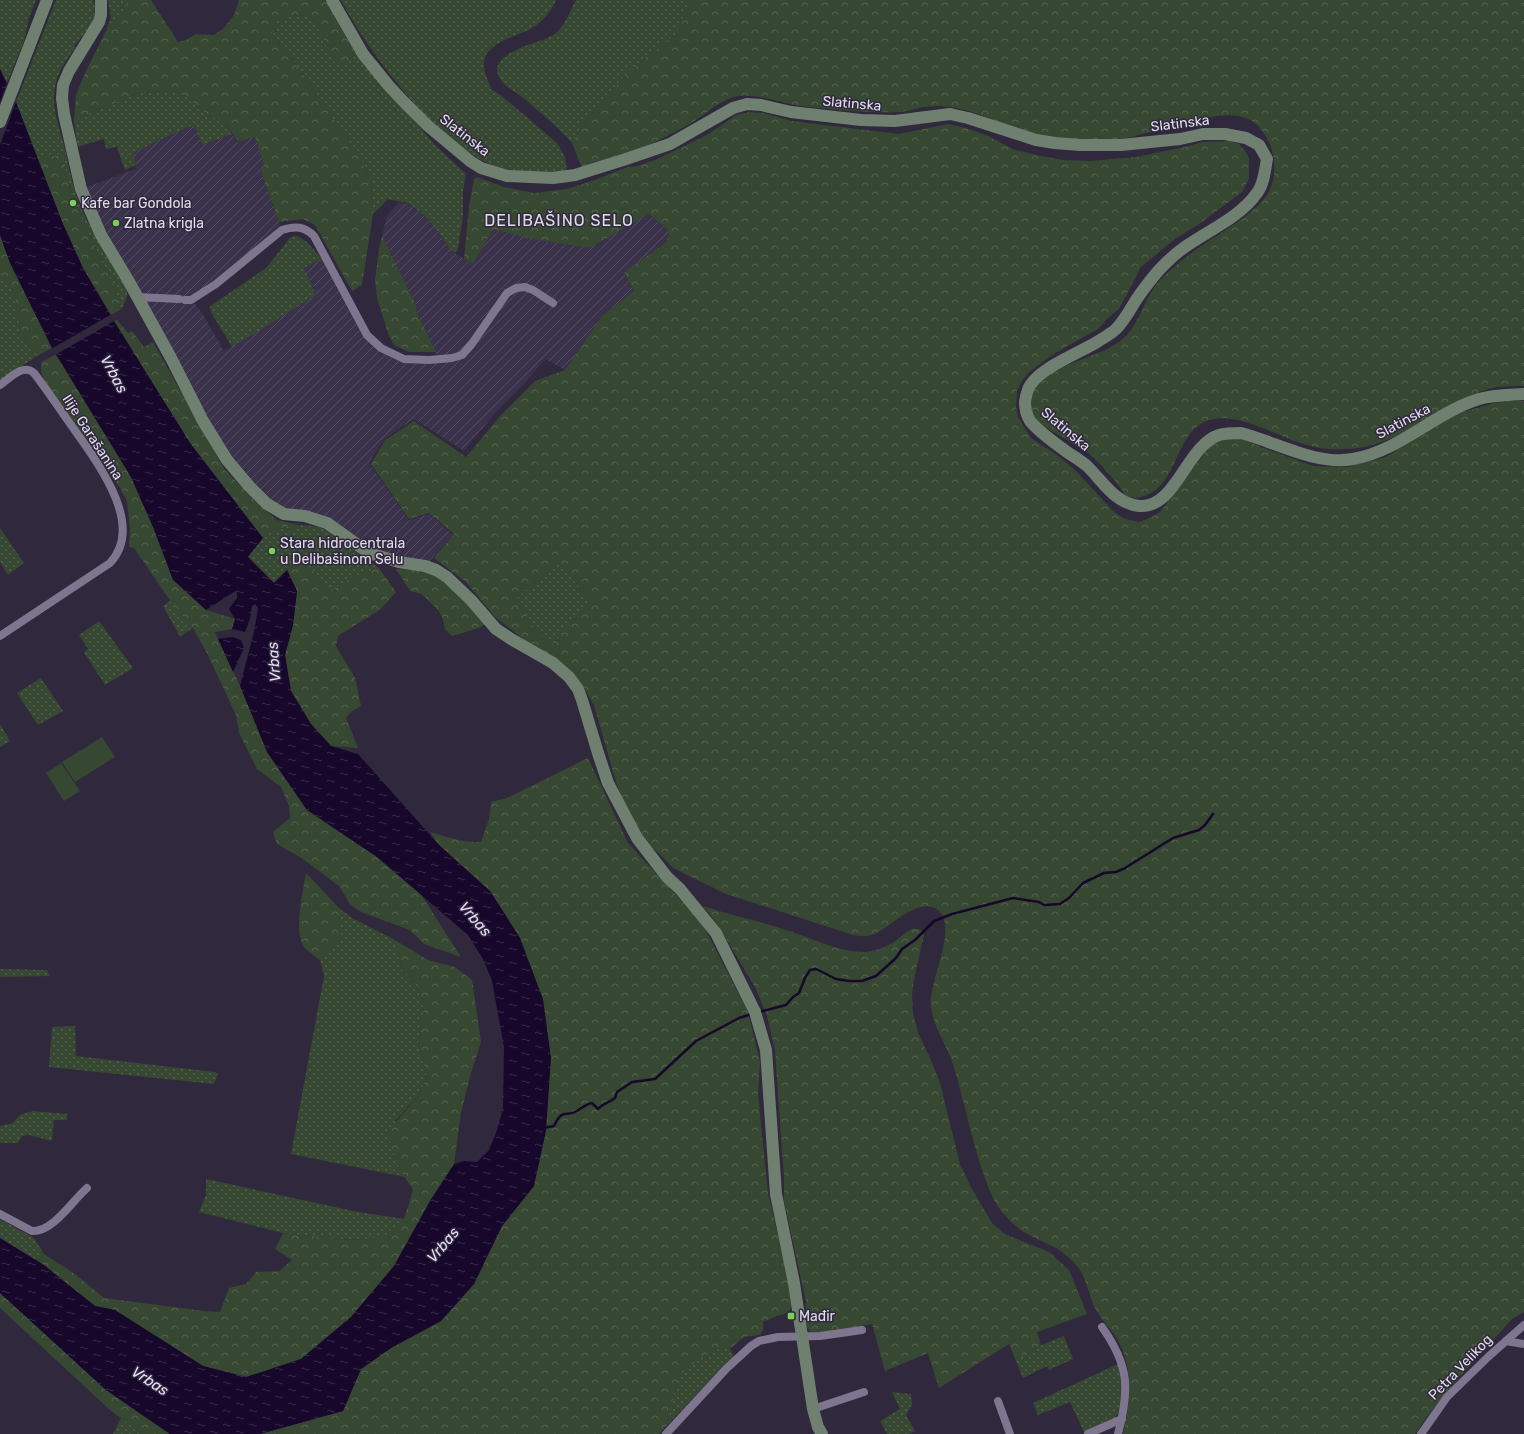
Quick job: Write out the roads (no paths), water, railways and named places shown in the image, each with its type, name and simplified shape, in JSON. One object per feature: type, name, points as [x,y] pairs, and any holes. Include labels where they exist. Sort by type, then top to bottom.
[{"type":"street","points":[[100,0],[101,15],[99,22],[69,71],[63,85],[62,98],[64,114],[81,188],[101,235],[171,358],[203,421],[227,460],[249,486],[267,504],[284,514],[305,516],[327,523],[370,553],[399,562],[417,564],[436,570],[458,586],[496,629],[553,663],[569,677],[578,689],[608,783],[623,814],[637,838],[667,877],[680,889],[716,933],[756,1015],[766,1050],[776,1194],[794,1283],[813,1409],[818,1427],[822,1434]]},
{"type":"street","name":"Slatinska","points":[[332,0],[363,54],[404,102],[428,126],[470,161],[481,168],[507,176],[553,178],[575,174],[623,160],[670,144],[733,108],[746,104],[761,105],[803,114],[861,120],[895,121],[950,114],[968,118],[1036,140],[1055,143],[1080,145],[1121,145],[1180,139],[1203,134],[1225,134],[1246,138],[1258,145],[1267,159],[1263,181],[1258,192],[1239,212],[1186,247],[1168,261],[1149,282],[1126,317],[1115,330],[1083,350],[1059,362],[1042,374],[1031,384],[1026,395],[1025,407],[1029,419],[1037,429],[1086,466],[1103,485],[1125,503],[1140,506],[1152,504],[1164,497],[1193,456],[1205,443],[1218,435],[1241,433],[1317,458],[1352,460],[1394,446],[1454,410],[1479,399],[1502,395],[1524,394]]},
{"type":"street","points":[[0,122],[47,1]]},
{"type":"street","points":[[137,297],[191,300],[216,284],[282,230],[290,227],[300,227],[308,230],[316,240],[367,335],[381,348],[404,359],[428,360],[452,358],[462,354],[471,345],[507,293],[516,288],[525,287],[533,290],[553,303]]},
{"type":"street","name":"Ilije Garašanina","points":[[0,385],[24,369],[29,369],[34,373],[104,473],[116,499],[123,531],[118,554],[110,563],[0,636]]},
{"type":"street","points":[[0,1214],[32,1231],[38,1231],[48,1226],[60,1216],[87,1188]]},
{"type":"street","name":"Petra Velikog","points":[[1421,1434],[1447,1397],[1524,1325]]},
{"type":"street","points":[[1102,1327],[1116,1348],[1123,1368],[1125,1408],[1118,1434]]},
{"type":"street","points":[[666,1434],[727,1368],[751,1346],[759,1341],[802,1336],[820,1336],[862,1330]]},
{"type":"street","points":[[1506,1341],[1524,1344]]},
{"type":"street","points":[[813,1409],[864,1392]]},
{"type":"street","points":[[998,1401],[1010,1434]]},
{"type":"street","points":[[1088,1434],[1122,1419]]},
{"type":"water","name":"Vrbas","points":[[0,69],[16,102],[63,224],[83,268],[190,443],[263,538],[248,557],[274,583],[287,570],[297,591],[293,625],[285,655],[291,691],[311,724],[331,746],[358,754],[439,845],[490,891],[520,938],[543,999],[551,1058],[546,1131],[534,1186],[502,1226],[474,1284],[441,1321],[391,1348],[361,1369],[343,1411],[260,1434],[170,1434],[106,1390],[0,1293],[0,1238],[44,1265],[95,1306],[115,1310],[203,1366],[246,1377],[301,1359],[351,1317],[394,1266],[430,1201],[454,1164],[464,1161],[477,1162],[489,1150],[503,1109],[504,1047],[492,981],[483,959],[468,935],[377,857],[307,810],[267,752],[240,686],[254,632],[258,608],[255,604],[252,606],[250,619],[245,632],[232,629],[235,619],[229,609],[237,598],[237,590],[206,610],[173,580],[153,527],[131,477],[52,348],[10,263],[0,235]]},
{"type":"water","points":[[233,637],[241,640],[244,648],[233,672],[218,639]]},
{"type":"waterway","points":[[759,1012],[786,1005],[799,993],[810,970],[816,969],[836,979],[849,981],[862,981],[876,976],[896,958],[902,949],[915,940],[934,921],[952,914],[1013,898],[1039,902],[1044,905],[1060,904],[1069,898],[1083,883],[1104,873],[1116,872],[1125,868],[1173,838],[1199,830],[1205,825],[1213,814]]},
{"type":"waterway","points":[[543,1128],[554,1126],[562,1115],[573,1113],[586,1105],[592,1103],[598,1109],[615,1098],[617,1092],[632,1082],[655,1079],[696,1041],[739,1018],[752,1014]]},
{"type":"place","name":"Kafe bar Gondola","points":[[73,203]]},
{"type":"place","name":"Zlatna krigla","points":[[116,223]]},
{"type":"place","name":"Stara hidrocentrala u Delibašinom Selu","points":[[272,551]]},
{"type":"place","name":"Mađir","points":[[791,1316]]},
{"type":"district","name":"DELIBAŠINO SELO","points":[[559,220]]}]
